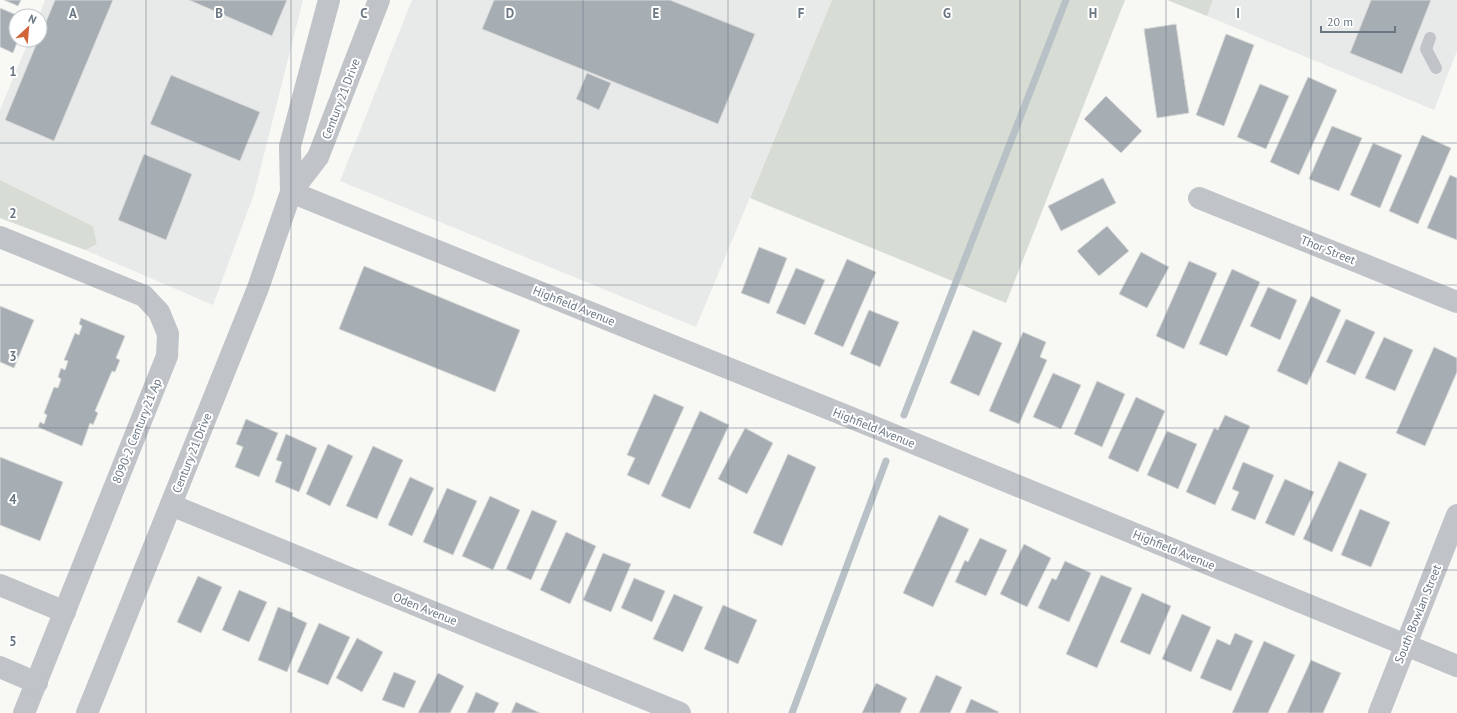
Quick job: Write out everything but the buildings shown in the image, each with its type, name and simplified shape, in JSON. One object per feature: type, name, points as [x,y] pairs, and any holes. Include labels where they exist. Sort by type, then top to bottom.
[{"type":"street","name":"Century 21 Drive","points":[[291,192],[290,146],[329,0]]},
{"type":"street","name":"Century 21 Drive","points":[[88,713],[258,288],[291,192],[318,158],[379,0]]},
{"type":"street","name":"Highfield Avenue","points":[[291,192],[879,429],[1457,666]]},
{"type":"street","name":"Thor Street","points":[[1199,198],[1457,302]]},
{"type":"street","name":"8090-2 Century 21 Ap","points":[[0,237],[144,296],[159,312],[168,334],[167,356],[24,713]]},
{"type":"street","name":"Oden Avenue","points":[[171,505],[680,713]]},
{"type":"street","name":"South Bowlan Street","points":[[1379,713],[1457,515]]},
{"type":"street","points":[[0,585],[64,612]]},
{"type":"street","points":[[0,668],[37,683]]},
{"type":"lane","points":[[1430,38],[1426,49],[1436,68]]},
{"type":"shaded area","points":[[45,0],[303,0],[254,194],[213,305],[85,250],[97,244],[93,226],[0,180],[0,110],[26,48],[48,48],[48,8],[42,8]]},
{"type":"shaded area","points":[[412,0],[832,0],[696,327],[340,181]]},
{"type":"shaded area","points":[[832,0],[1125,0],[1006,303],[750,198]]},
{"type":"shaded area","points":[[1167,0],[1213,0],[1207,16]]},
{"type":"shaded area","points":[[1213,0],[1457,0],[1457,51],[1434,110],[1207,16]]},
{"type":"shaded area","points":[[0,180],[93,226],[97,244],[85,250],[0,218]]},
{"type":"waterway","points":[[904,415],[1066,0]]},
{"type":"waterway","points":[[792,713],[886,461]]}]
